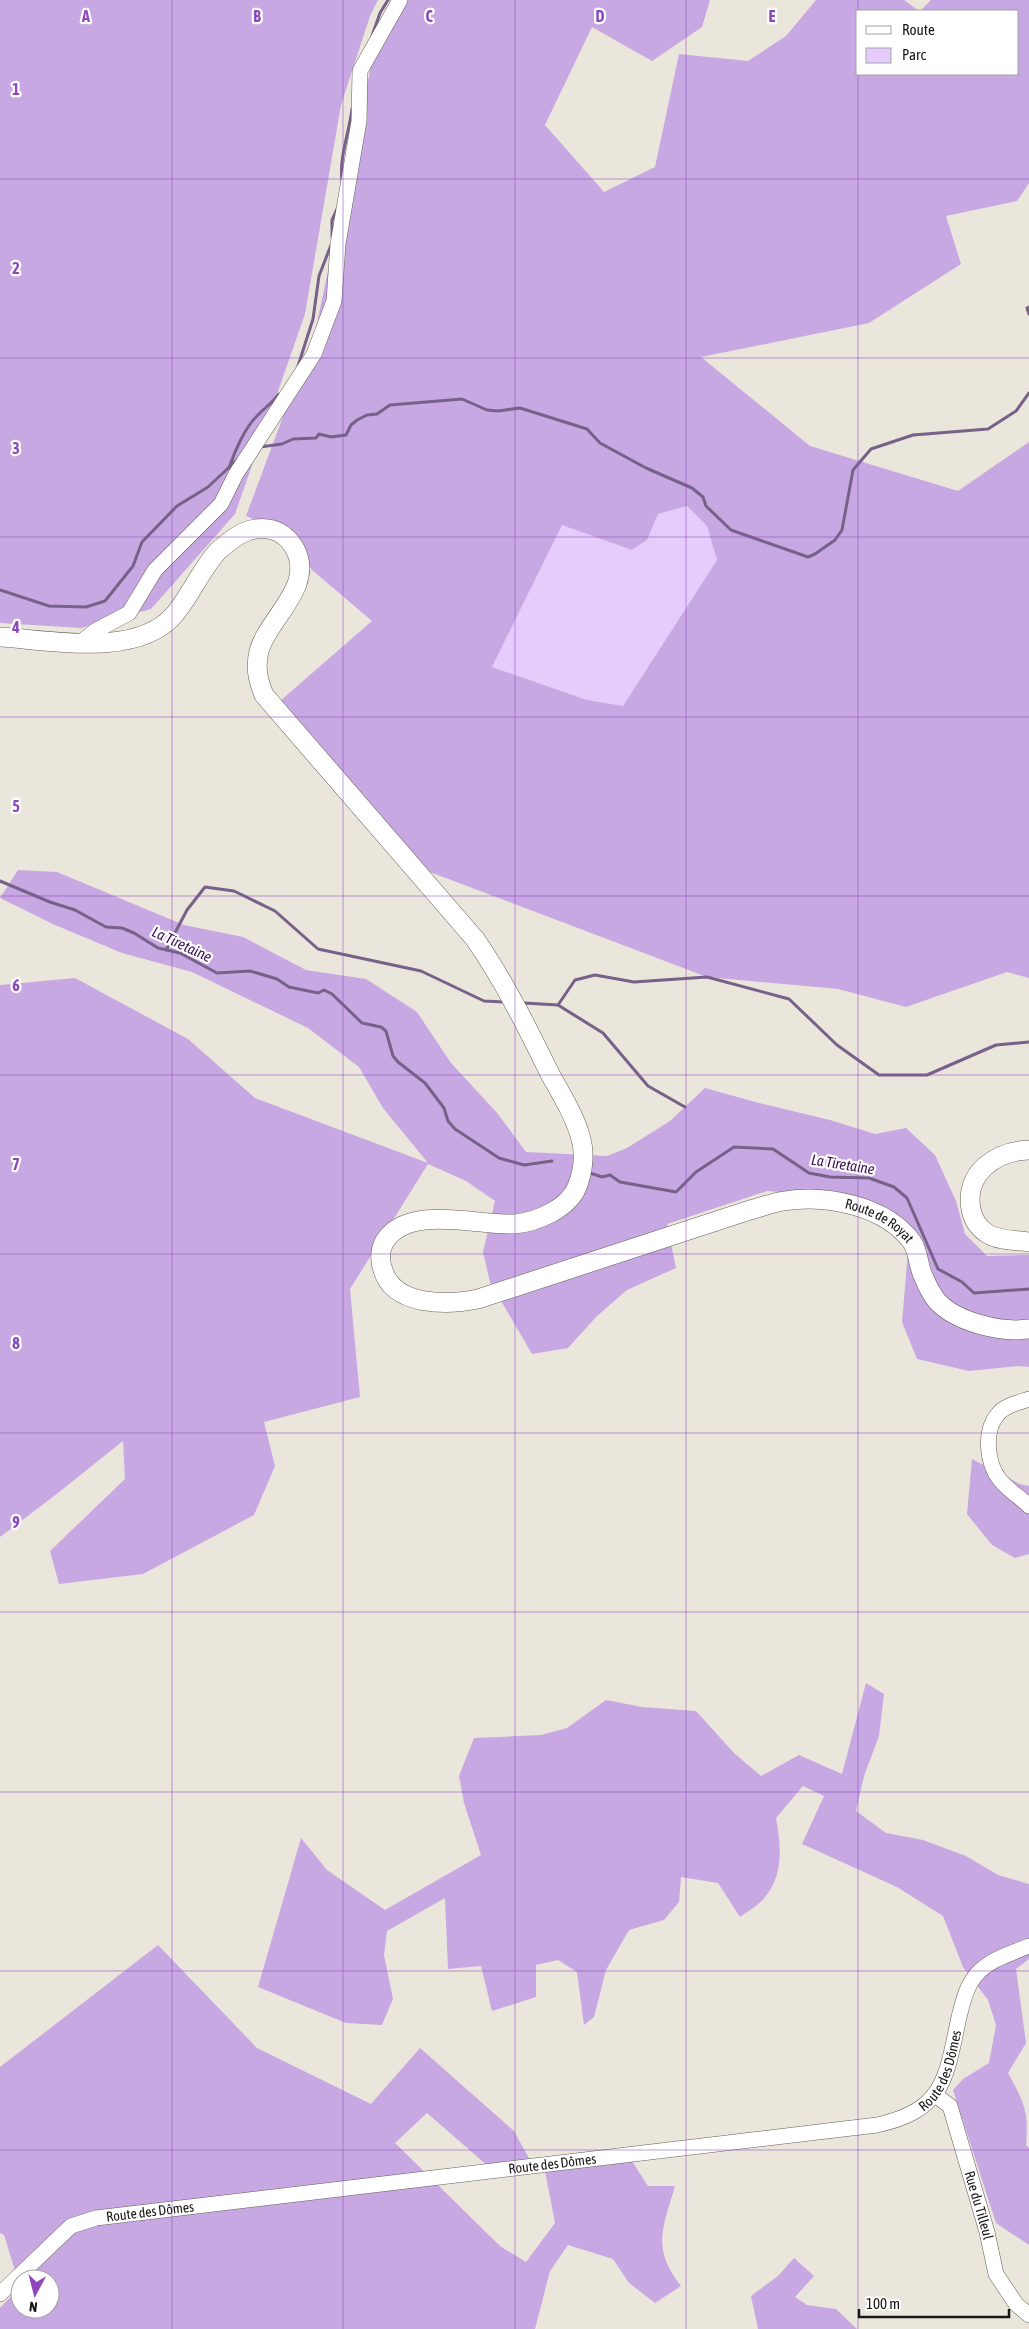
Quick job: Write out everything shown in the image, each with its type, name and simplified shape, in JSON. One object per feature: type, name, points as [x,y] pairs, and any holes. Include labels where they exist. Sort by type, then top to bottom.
[{"type":"main road","name":"Route de Royat","points":[[0,637],[81,642],[120,642],[137,639],[154,631],[172,618],[184,603],[216,553],[232,540],[248,530],[263,528],[279,532],[290,540],[300,566],[297,582],[290,599],[268,631],[260,650],[257,665],[258,679],[264,695],[475,938],[499,974],[571,1114],[581,1138],[584,1153],[577,1188],[568,1200],[551,1212],[532,1221],[514,1224],[441,1220],[420,1221],[403,1225],[391,1233],[383,1243],[381,1254],[385,1278],[394,1288],[417,1299],[438,1302],[459,1302],[478,1299],[685,1231],[784,1201],[818,1200],[854,1206],[880,1213],[898,1226],[913,1244],[923,1277],[937,1301],[960,1319],[993,1327],[1029,1329]]},
{"type":"main road","points":[[1029,1150],[1015,1150],[988,1162],[978,1174],[972,1186],[970,1200],[972,1215],[978,1227],[989,1235],[1004,1240],[1029,1242]]},
{"type":"street","points":[[81,642],[95,631],[129,612],[155,570],[221,504],[236,474],[314,354],[334,301],[338,244],[358,121],[360,71],[400,0]]},
{"type":"street","points":[[1029,1399],[1011,1405],[998,1414],[990,1430],[988,1447],[991,1464],[1000,1480],[1029,1506]]},
{"type":"street","name":"Route des Dômes","points":[[0,2294],[71,2226],[96,2218],[877,2125],[897,2121],[915,2113],[931,2101],[935,2095],[943,2080],[964,1995],[975,1975],[993,1960],[1029,1946]]},
{"type":"street","name":"Rue du Tilleul","points":[[935,2095],[950,2106],[987,2232],[996,2274],[1016,2304],[1029,2315]]},
{"type":"green space","points":[[687,506],[707,526],[717,560],[623,707],[587,700],[492,667],[562,524],[632,550],[647,540],[658,514]]},
{"type":"shaded area","points":[[0,0],[378,0],[370,16],[341,105],[305,314],[235,514],[151,609],[81,628],[0,623]]},
{"type":"shaded area","points":[[405,0],[710,0],[702,27],[652,61],[592,27],[545,125],[604,192],[655,167],[679,54],[748,61],[786,36],[816,0],[904,0],[918,10],[856,10],[856,75],[1019,75],[1019,10],[921,10],[931,0],[1029,0],[1029,183],[1017,201],[946,216],[961,264],[869,323],[701,357],[810,446],[958,491],[1029,442],[1029,978],[1007,972],[906,1007],[838,989],[707,977],[422,869],[280,701],[372,621],[312,570],[289,534],[246,516],[316,328],[371,66]],"holes":[[[687,506],[707,526],[717,560],[623,706],[587,700],[492,667],[562,525],[632,550],[647,540],[658,514]]]},
{"type":"shaded area","points":[[18,870],[57,872],[184,925],[243,937],[306,970],[366,979],[417,1012],[451,1063],[498,1114],[526,1152],[607,1156],[627,1148],[670,1121],[705,1088],[830,1120],[875,1134],[906,1128],[935,1155],[956,1201],[965,1234],[987,1256],[1029,1255],[1029,1367],[1019,1366],[969,1371],[917,1359],[902,1322],[910,1228],[865,1199],[767,1191],[667,1224],[676,1268],[627,1290],[597,1316],[568,1348],[532,1354],[490,1282],[483,1252],[495,1201],[466,1181],[428,1164],[350,1289],[360,1397],[264,1422],[275,1466],[254,1515],[143,1574],[59,1584],[50,1551],[125,1479],[123,1441],[0,1537],[0,985],[75,978],[188,1039],[255,1098],[428,1163],[383,1108],[359,1067],[308,1028],[192,972],[122,953],[55,925],[0,898]]},
{"type":"shaded area","points":[[972,1459],[1020,1484],[1029,1486],[1029,1554],[1015,1558],[992,1545],[967,1514]]},
{"type":"shaded area","points":[[866,1683],[884,1694],[879,1736],[864,1776],[856,1811],[886,1833],[923,1840],[966,1856],[998,1875],[1029,1884],[1029,1959],[1016,1969],[1026,2043],[1008,2073],[1022,2100],[1027,2123],[1026,2145],[1029,2148],[1029,2245],[996,2223],[953,2090],[963,2079],[989,2063],[996,2025],[988,2000],[963,1967],[943,1916],[897,1887],[802,1844],[824,1796],[803,1786],[776,1818],[780,1859],[775,1879],[763,1900],[740,1917],[718,1883],[681,1877],[679,1902],[664,1920],[629,1930],[606,1970],[594,2017],[584,2025],[577,1972],[558,1960],[536,1965],[536,1997],[492,2011],[481,1966],[448,1969],[445,1898],[387,1931],[384,1955],[393,1999],[382,2025],[346,2023],[258,1987],[301,1838],[327,1870],[385,1910],[481,1855],[464,1803],[459,1776],[474,1738],[541,1735],[567,1728],[606,1700],[642,1707],[696,1711],[734,1753],[761,1776],[799,1755],[842,1774]]},
{"type":"shaded area","points":[[158,1945],[257,2048],[371,2104],[420,2048],[514,2131],[531,2162],[489,2167],[427,2113],[395,2143],[500,2246],[526,2262],[555,2223],[545,2171],[632,2161],[648,2186],[675,2186],[662,2238],[666,2260],[681,2286],[655,2303],[629,2283],[613,2259],[568,2245],[550,2271],[535,2329],[0,2329],[0,2308],[10,2298],[10,2319],[60,2319],[60,2269],[14,2269],[4,2235],[0,2233],[0,2067]]},
{"type":"shaded area","points":[[794,2258],[814,2276],[795,2297],[807,2305],[836,2309],[857,2329],[758,2329],[751,2296],[778,2276]]},
{"type":"waterway","points":[[372,36],[380,13],[388,0]]},
{"type":"waterway","points":[[342,181],[343,154],[352,109]]},
{"type":"waterway","points":[[332,237],[332,220],[338,207]]},
{"type":"waterway","points":[[298,366],[313,319],[319,276],[331,245]]},
{"type":"waterway","points":[[1029,307],[1027,308],[1029,314]]},
{"type":"waterway","points":[[260,447],[282,444],[293,439],[316,438],[319,434],[331,437],[346,435],[351,425],[357,420],[367,415],[377,414],[390,405],[462,399],[487,410],[498,411],[520,408],[587,429],[600,443],[646,468],[692,488],[703,497],[706,506],[731,530],[808,557],[835,540],[842,530],[853,470],[871,449],[913,435],[988,429],[1016,411],[1029,393]]},
{"type":"waterway","points":[[229,468],[248,427],[279,394]]},
{"type":"waterway","points":[[0,590],[49,606],[86,607],[105,601],[133,566],[142,542],[177,506],[208,487],[239,458]]},
{"type":"waterway","name":"La Tiretaine","points":[[0,881],[50,902],[75,910],[106,927],[122,928],[134,933],[158,948],[180,953],[217,973],[250,971],[277,979],[289,987],[318,993],[324,990],[332,994],[362,1023],[381,1027],[386,1031],[393,1056],[425,1083],[444,1108],[448,1121],[455,1129],[499,1158],[524,1165],[552,1161]]},
{"type":"waterway","points":[[166,950],[187,910],[205,887],[234,891],[275,911],[318,949],[421,971],[484,1001],[504,1002]]},
{"type":"waterway","points":[[524,1003],[558,1005],[575,980],[595,975],[634,982],[707,977],[789,999],[837,1045],[879,1075],[927,1075],[996,1045],[1029,1042]]},
{"type":"waterway","points":[[558,1005],[603,1033],[648,1086],[685,1107]]},
{"type":"waterway","name":"La Tiretaine","points":[[590,1173],[602,1177],[610,1175],[620,1182],[676,1192],[696,1172],[734,1147],[773,1149],[809,1173],[830,1177],[869,1178],[894,1187],[907,1198],[938,1269],[962,1282],[974,1293],[1029,1289]]}]
